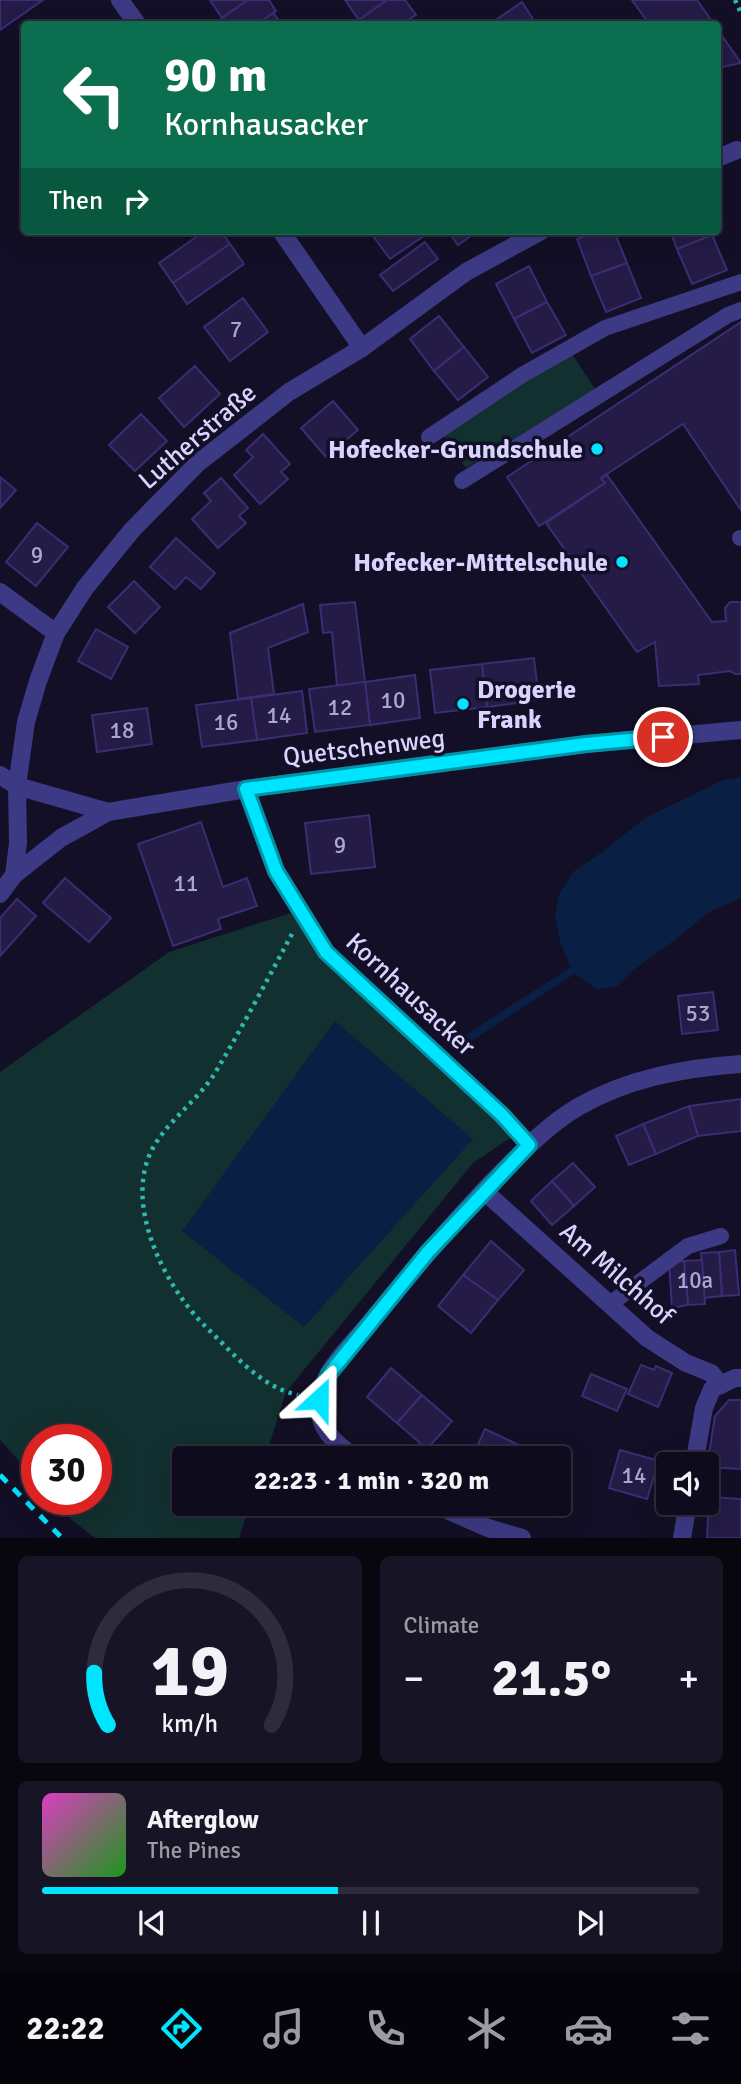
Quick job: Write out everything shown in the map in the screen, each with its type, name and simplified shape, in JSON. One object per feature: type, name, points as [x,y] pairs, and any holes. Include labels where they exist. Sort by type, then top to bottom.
[{"type":"street","points":[[120,0],[135,21]]},
{"type":"street","points":[[721,157],[737,150]]},
{"type":"street","points":[[284,235],[362,348]]},
{"type":"street","name":"Lutherstraße","points":[[0,894],[14,875],[18,843],[17,786],[26,722],[56,633],[85,588],[132,530],[198,463],[289,392],[362,348],[466,272],[534,235]]},
{"type":"street","points":[[0,592],[56,633]]},
{"type":"street","name":"Quetschenweg","points":[[14,875],[61,838],[108,811],[246,789],[586,744],[741,730]]},
{"type":"street","points":[[0,775],[17,786],[108,811]]},
{"type":"street","name":"Kornhausacker","points":[[246,789],[276,871],[326,952],[502,1115],[529,1145]]},
{"type":"street","points":[[341,1446],[329,1436],[322,1425],[319,1399],[329,1374],[428,1252],[529,1145],[576,1109],[607,1091],[659,1075],[708,1066],[741,1064]]},
{"type":"street","name":"Am Milchhof","points":[[484,1191],[647,1338],[686,1363],[710,1373],[721,1385]]},
{"type":"street","points":[[696,1452],[704,1408],[712,1389],[735,1378],[741,1378]]},
{"type":"street","points":[[682,1538],[686,1515]]},
{"type":"street","points":[[461,1516],[522,1538]]},
{"type":"lane","points":[[429,437],[522,375],[606,328],[741,282]]},
{"type":"lane","points":[[462,481],[728,315],[741,310]]},
{"type":"lane","points":[[610,1304],[688,1246],[721,1236]]},
{"type":"path","points":[[735,0],[741,13]]},
{"type":"path","points":[[303,915],[213,1076],[153,1146],[141,1181],[144,1212],[162,1269],[191,1313],[259,1378],[286,1392],[319,1399]]},
{"type":"green space","points":[[569,349],[595,389],[466,468],[443,436]]},
{"type":"green space","points":[[300,910],[326,952],[518,1133],[473,1163],[286,1392],[269,1446],[172,1446],[172,1516],[246,1516],[239,1538],[95,1538],[68,1515],[112,1515],[112,1424],[21,1424],[21,1463],[0,1440],[0,1072],[169,952]]},
{"type":"water","points":[[741,777],[741,898],[709,912],[632,971],[617,986],[597,990],[572,971],[560,942],[555,916],[559,894],[574,871],[645,818],[723,780]]},
{"type":"water","points":[[335,1021],[473,1139],[304,1327],[182,1231]]},
{"type":"building","points":[[0,0],[43,0],[0,30]]},
{"type":"building","points":[[210,0],[248,0],[222,18]]},
{"type":"building","points":[[248,0],[269,0],[276,11],[261,21],[224,21],[222,18]]},
{"type":"building","points":[[345,0],[387,0],[359,20]]},
{"type":"building","points":[[387,0],[405,0],[416,15],[406,21],[359,20]]},
{"type":"building","points":[[632,0],[697,0],[712,21],[647,21]]},
{"type":"building","points":[[522,2],[534,21],[494,21]]},
{"type":"building","points":[[273,13],[280,21],[261,21]]},
{"type":"building","points":[[721,34],[741,63],[721,67]]},
{"type":"building","points":[[199,235],[224,235],[230,244],[173,283],[159,263]]},
{"type":"building","points":[[374,235],[425,235],[390,259]]},
{"type":"building","points":[[451,235],[472,235],[458,245]]},
{"type":"building","points":[[588,235],[616,235],[627,263],[591,276],[577,239]]},
{"type":"building","points":[[672,235],[712,235],[677,249]]},
{"type":"building","points":[[712,235],[727,270],[692,284],[677,249]]},
{"type":"building","points":[[425,242],[438,259],[393,291],[380,275]]},
{"type":"building","points":[[230,244],[244,264],[187,304],[173,283]]},
{"type":"building","points":[[627,263],[641,298],[606,312],[591,276]]},
{"type":"building","points":[[529,266],[547,302],[514,319],[496,284]]},
{"type":"building","points":[[243,298],[268,332],[230,361],[204,327]]},
{"type":"building","points":[[547,302],[566,335],[532,353],[514,319]]},
{"type":"building","points":[[439,316],[464,347],[434,371],[410,339]]},
{"type":"building","name":"Hofecker-Grundschule","points":[[741,322],[741,510],[683,424],[601,478],[605,483],[539,526],[507,477]]},
{"type":"building","points":[[464,347],[488,377],[458,400],[434,371]]},
{"type":"building","points":[[195,366],[220,394],[184,427],[159,398]]},
{"type":"building","points":[[333,401],[358,430],[326,457],[301,428]]},
{"type":"building","points":[[141,414],[167,441],[135,471],[109,445]]},
{"type":"building","points":[[263,434],[290,464],[281,472],[288,479],[260,504],[234,475],[253,457],[246,450]]},
{"type":"building","name":"Hofecker-Mittelschule","points":[[607,475],[712,622],[726,621],[725,608],[730,602],[741,602],[741,674],[730,671],[698,675],[699,684],[659,686],[655,642],[637,652],[546,523],[605,483],[601,478]]},
{"type":"building","points":[[0,477],[16,490],[0,508]]},
{"type":"building","points":[[221,478],[248,508],[239,516],[246,523],[218,548],[192,519],[211,501],[204,493]]},
{"type":"building","points":[[37,523],[68,547],[36,586],[6,562]]},
{"type":"building","points":[[176,538],[215,573],[201,589],[186,577],[175,589],[150,567]]},
{"type":"building","points":[[134,581],[160,607],[135,633],[108,607]]},
{"type":"building","points":[[355,602],[365,682],[337,686],[332,632],[323,633],[320,605]]},
{"type":"building","points":[[303,604],[308,632],[268,648],[274,694],[238,699],[230,633]]},
{"type":"building","points":[[96,629],[128,647],[111,679],[78,661]]},
{"type":"building","points":[[534,658],[539,700],[487,707],[482,664]]},
{"type":"building","points":[[482,664],[487,707],[435,713],[430,670]]},
{"type":"building","points":[[415,675],[420,718],[370,725],[365,682]]},
{"type":"building","points":[[365,682],[370,725],[315,732],[309,689]]},
{"type":"building","points":[[302,691],[307,733],[257,740],[251,698]]},
{"type":"building","points":[[251,698],[257,740],[202,747],[196,705]]},
{"type":"building","points":[[147,708],[152,744],[97,752],[92,715]]},
{"type":"building","points":[[369,815],[375,867],[311,874],[305,823]]},
{"type":"building","points":[[201,822],[223,887],[247,878],[257,906],[218,919],[221,929],[173,946],[138,844]]},
{"type":"building","points":[[65,878],[111,918],[89,942],[43,903]]},
{"type":"building","points":[[17,899],[36,916],[0,956],[0,918]]},
{"type":"building","points":[[713,992],[718,1030],[682,1034],[678,996]]},
{"type":"building","points":[[741,1099],[741,1131],[698,1136],[689,1106]]},
{"type":"building","points":[[689,1106],[698,1136],[656,1154],[643,1124]]},
{"type":"building","points":[[643,1124],[656,1154],[629,1165],[616,1136]]},
{"type":"building","points":[[573,1163],[595,1187],[574,1206],[552,1181]]},
{"type":"building","points":[[552,1181],[574,1206],[552,1225],[531,1201]]},
{"type":"building","points":[[491,1241],[524,1270],[498,1300],[463,1275]]},
{"type":"building","points":[[735,1250],[739,1295],[722,1296],[719,1252]]},
{"type":"building","points":[[719,1252],[722,1296],[704,1298],[701,1253]]},
{"type":"building","points":[[702,1260],[705,1304],[688,1305],[684,1261]]},
{"type":"building","points":[[684,1261],[688,1305],[672,1308],[669,1262]]},
{"type":"building","points":[[463,1275],[498,1300],[471,1333],[438,1306]]},
{"type":"building","points":[[641,1365],[654,1370],[656,1366],[672,1373],[658,1407],[628,1394]]},
{"type":"building","points":[[391,1368],[422,1395],[397,1423],[367,1397]]},
{"type":"building","points":[[591,1374],[627,1389],[617,1411],[582,1396]]},
{"type":"building","points":[[422,1395],[452,1421],[430,1446],[424,1446],[397,1423]]},
{"type":"building","points":[[729,1400],[741,1400],[741,1469],[719,1468],[719,1452],[709,1452],[715,1416]]},
{"type":"building","points":[[485,1429],[521,1446],[477,1446]]},
{"type":"building","points":[[620,1450],[656,1460],[656,1470],[647,1499],[609,1488]]},
{"type":"building","points":[[719,1498],[741,1499],[741,1538],[707,1538],[708,1515],[719,1515]]},
{"type":"waterway","points":[[462,1042],[572,971]]},
{"type":"railway","points":[[0,1475],[62,1538]]},
{"type":"place","name":"Hofecker-Grundschule","points":[[597,449]]},
{"type":"place","name":"Hofecker-Mittelschule","points":[[622,562]]},
{"type":"place","name":"Drogerie Frank","points":[[463,704]]},
{"type":"route","points":[[319,1399],[329,1374],[428,1252],[529,1145],[502,1115],[326,952],[276,871],[246,789],[586,744],[663,737]]}]
